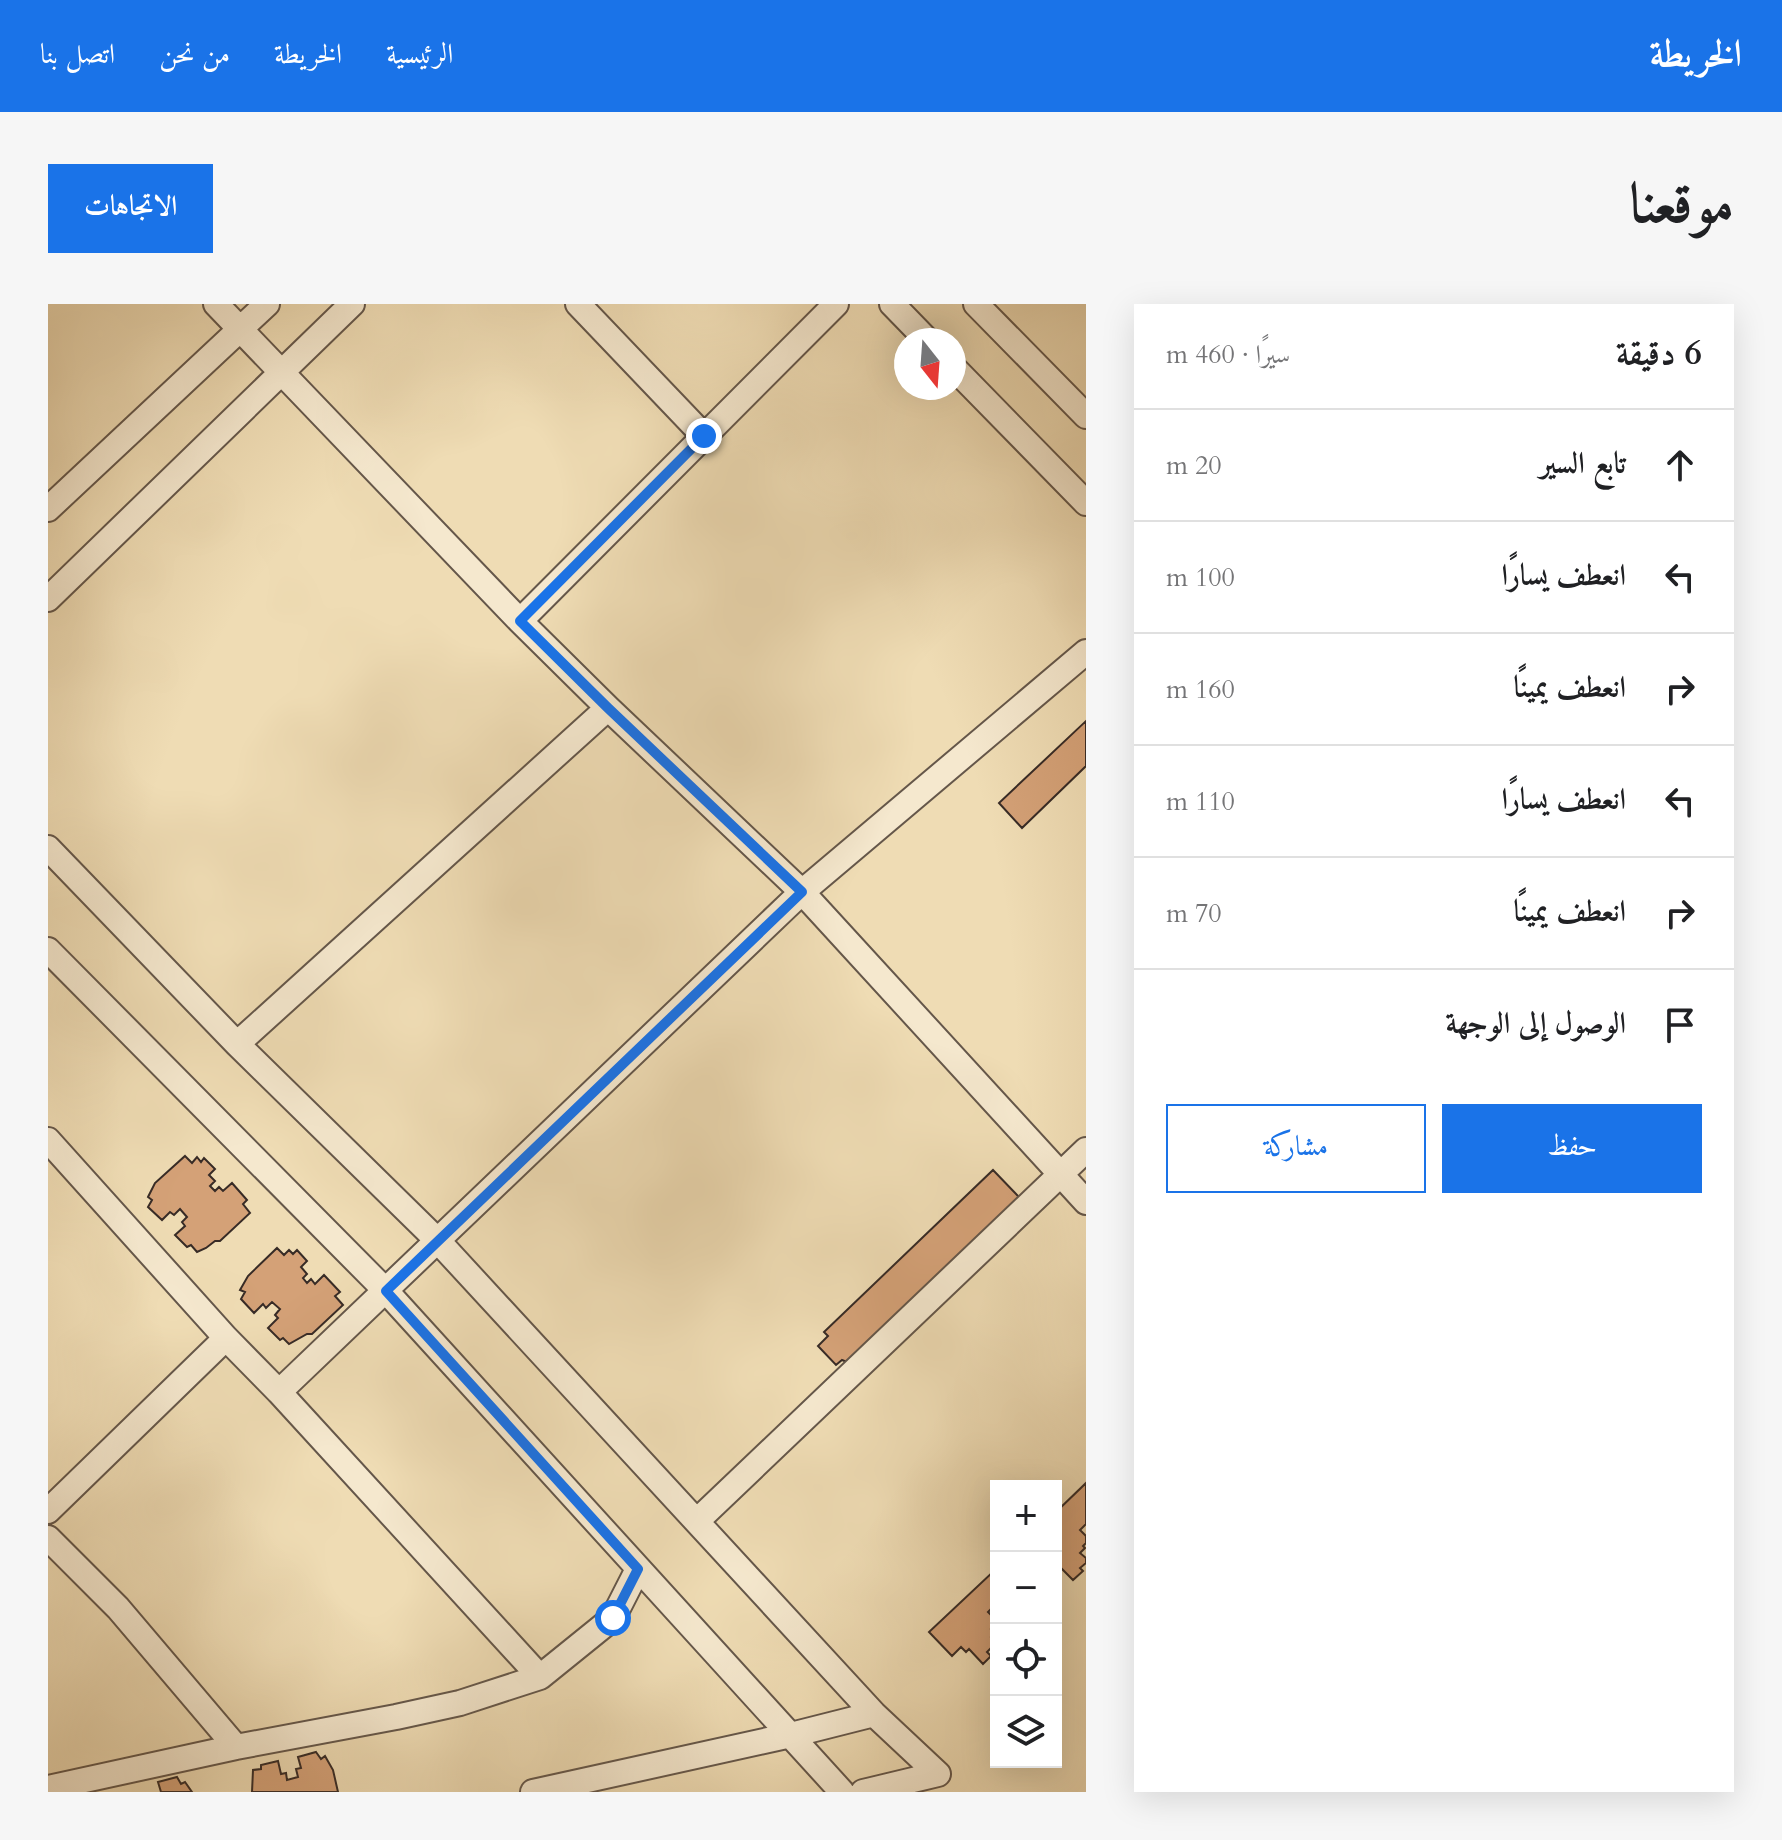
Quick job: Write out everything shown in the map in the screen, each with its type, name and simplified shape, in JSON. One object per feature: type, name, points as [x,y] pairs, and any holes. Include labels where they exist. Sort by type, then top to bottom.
[{"type":"street","points":[[216,304],[520,621],[802,892],[1086,1202]]},
{"type":"street","points":[[48,509],[267,304]]},
{"type":"street","points":[[48,599],[352,304]]},
{"type":"street","points":[[578,304],[704,436]]},
{"type":"street","points":[[520,621],[836,304]]},
{"type":"street","points":[[892,304],[915,328]]},
{"type":"street","points":[[976,304],[1086,416]]},
{"type":"street","points":[[966,380],[1086,503]]},
{"type":"street","points":[[279,1392],[802,892],[1086,652]]},
{"type":"street","points":[[237,1044],[608,708]]},
{"type":"street","points":[[48,848],[237,1044],[438,1241],[874,1714],[938,1774],[863,1792]]},
{"type":"street","points":[[48,950],[386,1291],[842,1792]]},
{"type":"street","points":[[48,1140],[226,1338],[540,1677]]},
{"type":"street","points":[[697,1521],[1086,1150]]},
{"type":"street","points":[[48,1511],[226,1338]]},
{"type":"street","points":[[48,1538],[118,1608],[236,1747]]},
{"type":"street","points":[[48,1788],[460,1703],[540,1677],[613,1618],[638,1569]]},
{"type":"street","points":[[533,1792],[874,1714]]},
{"type":"building","points":[[1086,721],[1086,766],[1022,828],[999,803]]},
{"type":"building","points":[[185,1156],[192,1163],[197,1157],[201,1162],[204,1158],[215,1169],[209,1175],[215,1181],[210,1186],[215,1191],[219,1187],[223,1191],[232,1183],[247,1200],[243,1204],[250,1213],[220,1241],[197,1252],[175,1235],[185,1226],[182,1222],[187,1217],[180,1209],[174,1215],[170,1212],[162,1220],[148,1207],[152,1200],[148,1197],[155,1183]]},
{"type":"building","points":[[993,1170],[1019,1197],[847,1362],[842,1360],[836,1365],[818,1346],[828,1336],[824,1332]]},
{"type":"building","points":[[277,1248],[284,1255],[289,1250],[293,1254],[297,1250],[307,1261],[301,1267],[307,1274],[303,1278],[307,1283],[311,1279],[315,1284],[324,1275],[340,1292],[335,1296],[343,1305],[312,1334],[289,1344],[268,1328],[278,1318],[275,1315],[280,1309],[272,1302],[266,1308],[263,1304],[254,1313],[241,1299],[245,1292],[240,1290],[248,1276]]},
{"type":"building","points":[[1086,1483],[1086,1524],[1080,1530],[1086,1536],[1086,1543],[1080,1553],[1086,1558],[1086,1563],[1080,1568],[1083,1571],[1073,1580],[1062,1569],[1062,1506]]},
{"type":"building","points":[[990,1575],[990,1649],[987,1652],[990,1657],[983,1664],[969,1649],[966,1652],[961,1647],[952,1656],[929,1632]]},
{"type":"building","points":[[316,1752],[321,1759],[325,1756],[333,1770],[338,1792],[252,1792],[253,1770],[261,1769],[261,1765],[278,1761],[281,1774],[286,1773],[287,1780],[298,1777],[296,1769],[301,1768],[298,1757]]},
{"type":"building","points":[[177,1777],[192,1792],[161,1792],[158,1782]]},
{"type":"route","points":[[613,1618],[638,1569],[386,1291],[802,892],[520,621],[704,436]]}]
